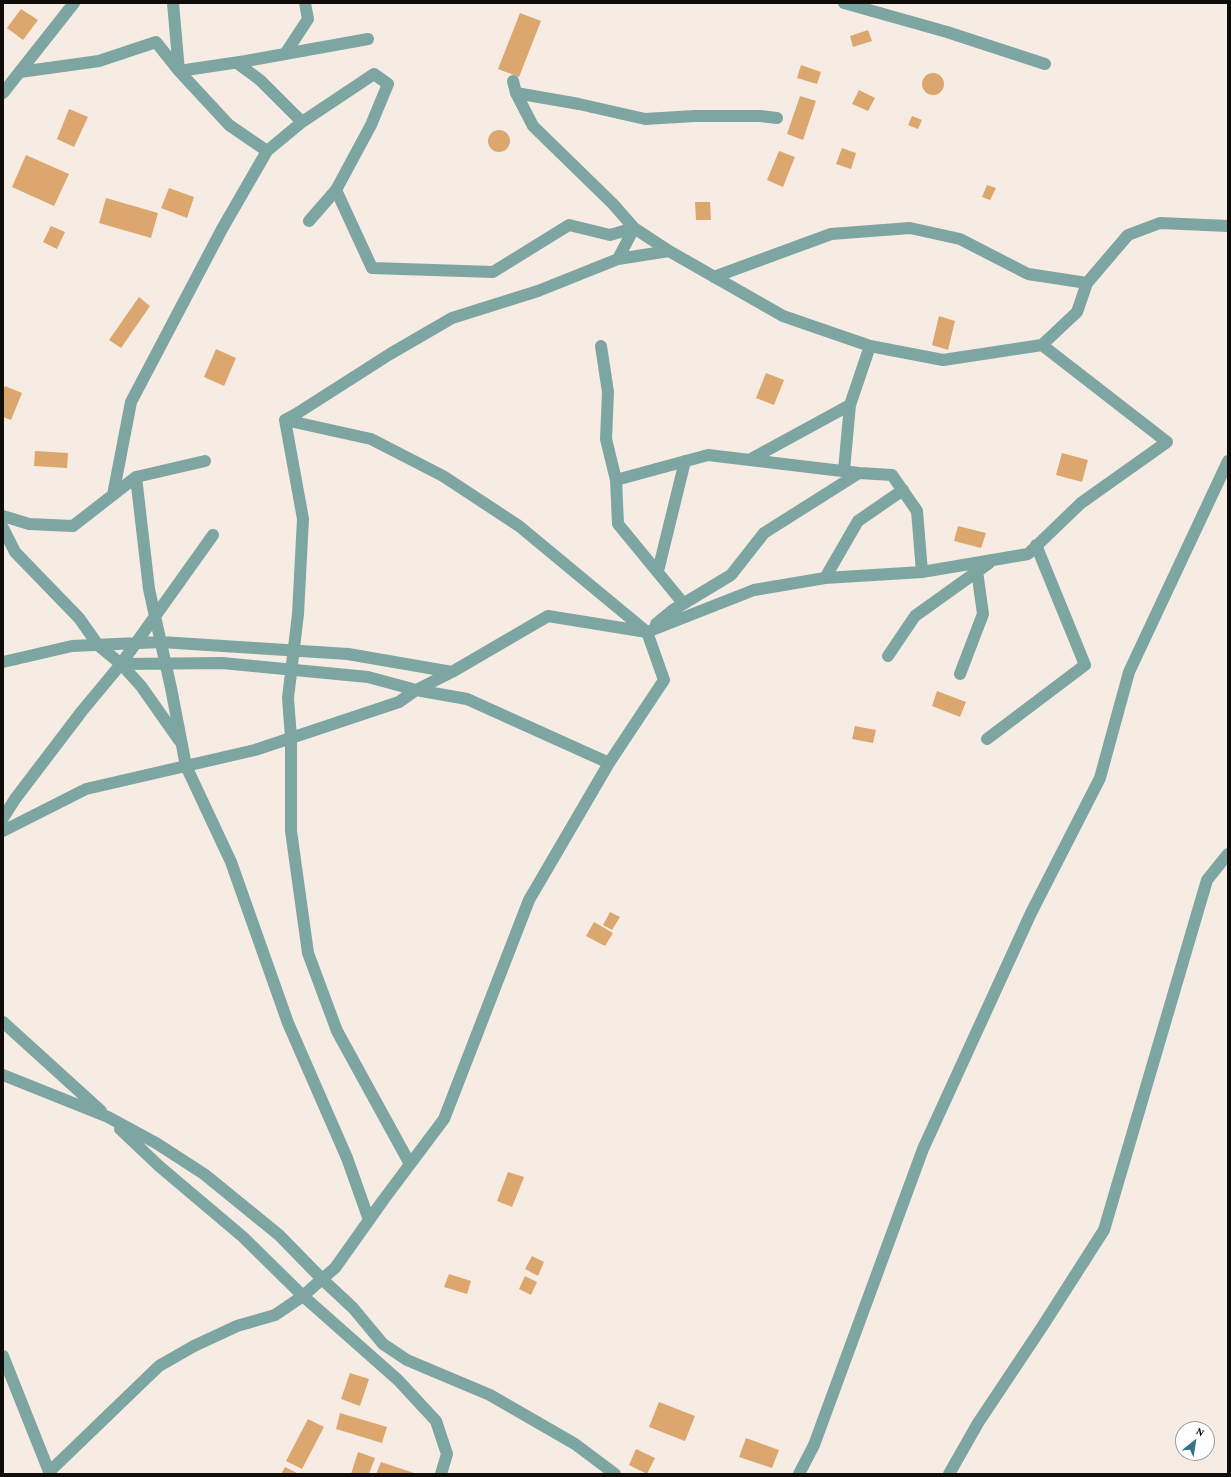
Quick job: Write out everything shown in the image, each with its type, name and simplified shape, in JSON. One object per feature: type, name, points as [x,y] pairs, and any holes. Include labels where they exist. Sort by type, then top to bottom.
[{"type":"street","points":[[3,93],[74,3]]},
{"type":"street","points":[[173,3],[179,71]]},
{"type":"street","points":[[285,54],[308,19],[305,3]]},
{"type":"street","points":[[844,3],[947,32],[1045,64]]},
{"type":"street","points":[[179,71],[237,63],[368,39]]},
{"type":"street","points":[[20,72],[99,61],[156,42],[179,71],[229,125],[267,151]]},
{"type":"street","points":[[237,63],[260,80],[302,122]]},
{"type":"street","points":[[114,495],[131,402],[222,230],[267,151],[302,122],[374,74],[388,84],[371,125],[336,190],[309,221]]},
{"type":"street","points":[[777,118],[760,116],[695,116],[645,119],[579,104],[515,87],[532,126],[613,204],[634,228],[669,251],[784,316],[870,346],[943,360],[1042,345],[1077,312],[1087,283],[1128,235],[1160,223],[1228,226]]},
{"type":"street","points":[[336,190],[372,268],[493,272],[569,225],[610,235],[634,228]]},
{"type":"street","points":[[618,259],[634,228]]},
{"type":"street","points":[[714,277],[831,234],[910,228],[960,239],[1028,274],[1087,283]]},
{"type":"street","points":[[285,420],[390,354],[452,318],[538,291],[618,259],[669,251]]},
{"type":"street","points":[[3,831],[86,789],[255,750],[400,702],[416,690],[452,672],[548,616],[647,632],[754,590],[825,578],[922,572],[1028,554],[1080,503],[1167,442],[1042,345]]},
{"type":"street","points":[[601,346],[608,392],[606,439],[616,480],[618,524],[683,603]]},
{"type":"street","points":[[844,470],[850,405],[870,346]]},
{"type":"street","points":[[751,460],[850,405]]},
{"type":"street","points":[[3,1356],[49,1473],[159,1366],[194,1346],[237,1326],[275,1315],[303,1296],[335,1268],[444,1119],[529,900],[609,763],[664,680],[647,632],[520,526],[443,476],[371,439],[285,420]]},
{"type":"street","points":[[285,420],[302,519],[298,614],[288,698],[291,738],[291,831],[308,953],[337,1031],[410,1164]]},
{"type":"street","points":[[616,480],[708,455],[844,470],[859,473],[892,475],[917,511],[922,572]]},
{"type":"street","points":[[3,516],[29,524],[73,526],[136,477],[206,461]]},
{"type":"street","points":[[658,572],[685,461]]},
{"type":"street","points":[[799,1474],[814,1445],[923,1149],[1031,913],[1100,778],[1129,672],[1228,461]]},
{"type":"street","points":[[647,632],[683,603],[732,575],[764,533],[859,473]]},
{"type":"street","points":[[136,477],[149,589],[171,688],[186,766],[231,862],[288,1023],[347,1158],[369,1220]]},
{"type":"street","points":[[825,578],[858,521],[903,490]]},
{"type":"street","points":[[3,528],[15,552],[79,618],[98,645],[121,664],[141,686],[181,744]]},
{"type":"street","points":[[3,818],[15,799],[72,724],[121,664],[213,535]]},
{"type":"street","points":[[987,739],[1085,665],[1036,545]]},
{"type":"street","points":[[888,656],[915,616],[994,560]]},
{"type":"street","points":[[960,674],[983,614],[977,571]]},
{"type":"street","points":[[3,662],[72,646],[161,642],[348,654],[452,672]]},
{"type":"street","points":[[121,664],[222,663],[368,677],[416,690],[467,699],[609,763]]},
{"type":"street","points":[[950,1474],[978,1423],[1042,1328],[1104,1230],[1207,880],[1228,854]]},
{"type":"street","points":[[3,1022],[108,1117],[159,1166],[243,1237],[303,1296],[398,1380],[436,1421],[447,1454],[441,1474]]},
{"type":"street","points":[[3,1074],[108,1117],[156,1143],[204,1174],[279,1235],[353,1308],[383,1344],[407,1360],[490,1395],[575,1444],[615,1474]]},
{"type":"building","points":[[21,9],[38,20],[23,40],[7,28]]},
{"type":"building","points":[[520,13],[541,21],[519,77],[498,69]]},
{"type":"building","points":[[868,30],[872,41],[853,47],[850,36]]},
{"type":"building","points":[[801,65],[821,72],[817,84],[797,78]]},
{"type":"building","points":[[933,73],[941,76],[944,84],[941,92],[933,95],[925,92],[922,84],[925,76]]},
{"type":"building","points":[[859,90],[875,98],[868,111],[852,104]]},
{"type":"building","points":[[800,96],[816,101],[803,140],[787,134]]},
{"type":"building","points":[[69,109],[88,117],[74,147],[57,139]]},
{"type":"building","points":[[912,116],[922,120],[918,129],[908,125]]},
{"type":"building","points":[[499,130],[507,133],[510,141],[507,149],[499,152],[491,149],[488,141],[491,133]]},
{"type":"building","points":[[842,148],[856,153],[851,169],[836,164]]},
{"type":"building","points":[[779,151],[795,157],[783,187],[767,180]]},
{"type":"building","points":[[26,155],[69,174],[54,206],[12,187]]},
{"type":"building","points":[[987,185],[996,188],[990,200],[982,197]]},
{"type":"building","points":[[169,188],[194,197],[187,218],[161,208]]},
{"type":"building","points":[[106,198],[158,213],[151,238],[99,223]]},
{"type":"building","points":[[695,202],[710,202],[711,220],[696,220]]},
{"type":"building","points":[[51,226],[65,232],[57,249],[43,242]]},
{"type":"building","points":[[139,297],[150,306],[121,348],[109,340]]},
{"type":"building","points":[[939,316],[955,321],[948,350],[932,345]]},
{"type":"building","points":[[216,349],[236,358],[224,386],[204,377]]},
{"type":"building","points":[[766,373],[784,380],[774,405],[756,398]]},
{"type":"building","points":[[5,386],[22,393],[11,420],[3,417],[3,391]]},
{"type":"building","points":[[35,451],[68,453],[67,468],[34,466]]},
{"type":"building","points":[[1062,453],[1088,460],[1082,482],[1056,475]]},
{"type":"building","points":[[958,526],[986,533],[981,548],[954,541]]},
{"type":"building","points":[[937,691],[966,702],[960,717],[932,706]]},
{"type":"building","points":[[855,726],[876,730],[873,743],[852,739]]},
{"type":"building","points":[[610,912],[620,917],[612,930],[603,925]]},
{"type":"building","points":[[594,922],[613,933],[605,946],[586,936]]},
{"type":"building","points":[[508,1172],[524,1177],[512,1207],[497,1201]]},
{"type":"building","points":[[532,1256],[544,1262],[538,1276],[525,1269]]},
{"type":"building","points":[[449,1274],[471,1281],[467,1294],[444,1287]]},
{"type":"building","points":[[525,1276],[537,1282],[531,1295],[519,1289]]},
{"type":"building","points":[[350,1373],[369,1379],[360,1406],[341,1399]]},
{"type":"building","points":[[659,1402],[695,1416],[685,1441],[649,1427]]},
{"type":"building","points":[[340,1413],[387,1427],[382,1443],[336,1429]]},
{"type":"building","points":[[308,1419],[324,1427],[302,1469],[286,1461]]},
{"type":"building","points":[[746,1438],[779,1450],[772,1468],[739,1457]]},
{"type":"building","points":[[636,1449],[655,1458],[647,1474],[629,1465]]},
{"type":"building","points":[[358,1452],[375,1458],[369,1474],[351,1474]]},
{"type":"building","points":[[381,1462],[414,1473],[414,1474],[376,1474]]},
{"type":"building","points":[[285,1467],[299,1474],[281,1474]]}]
